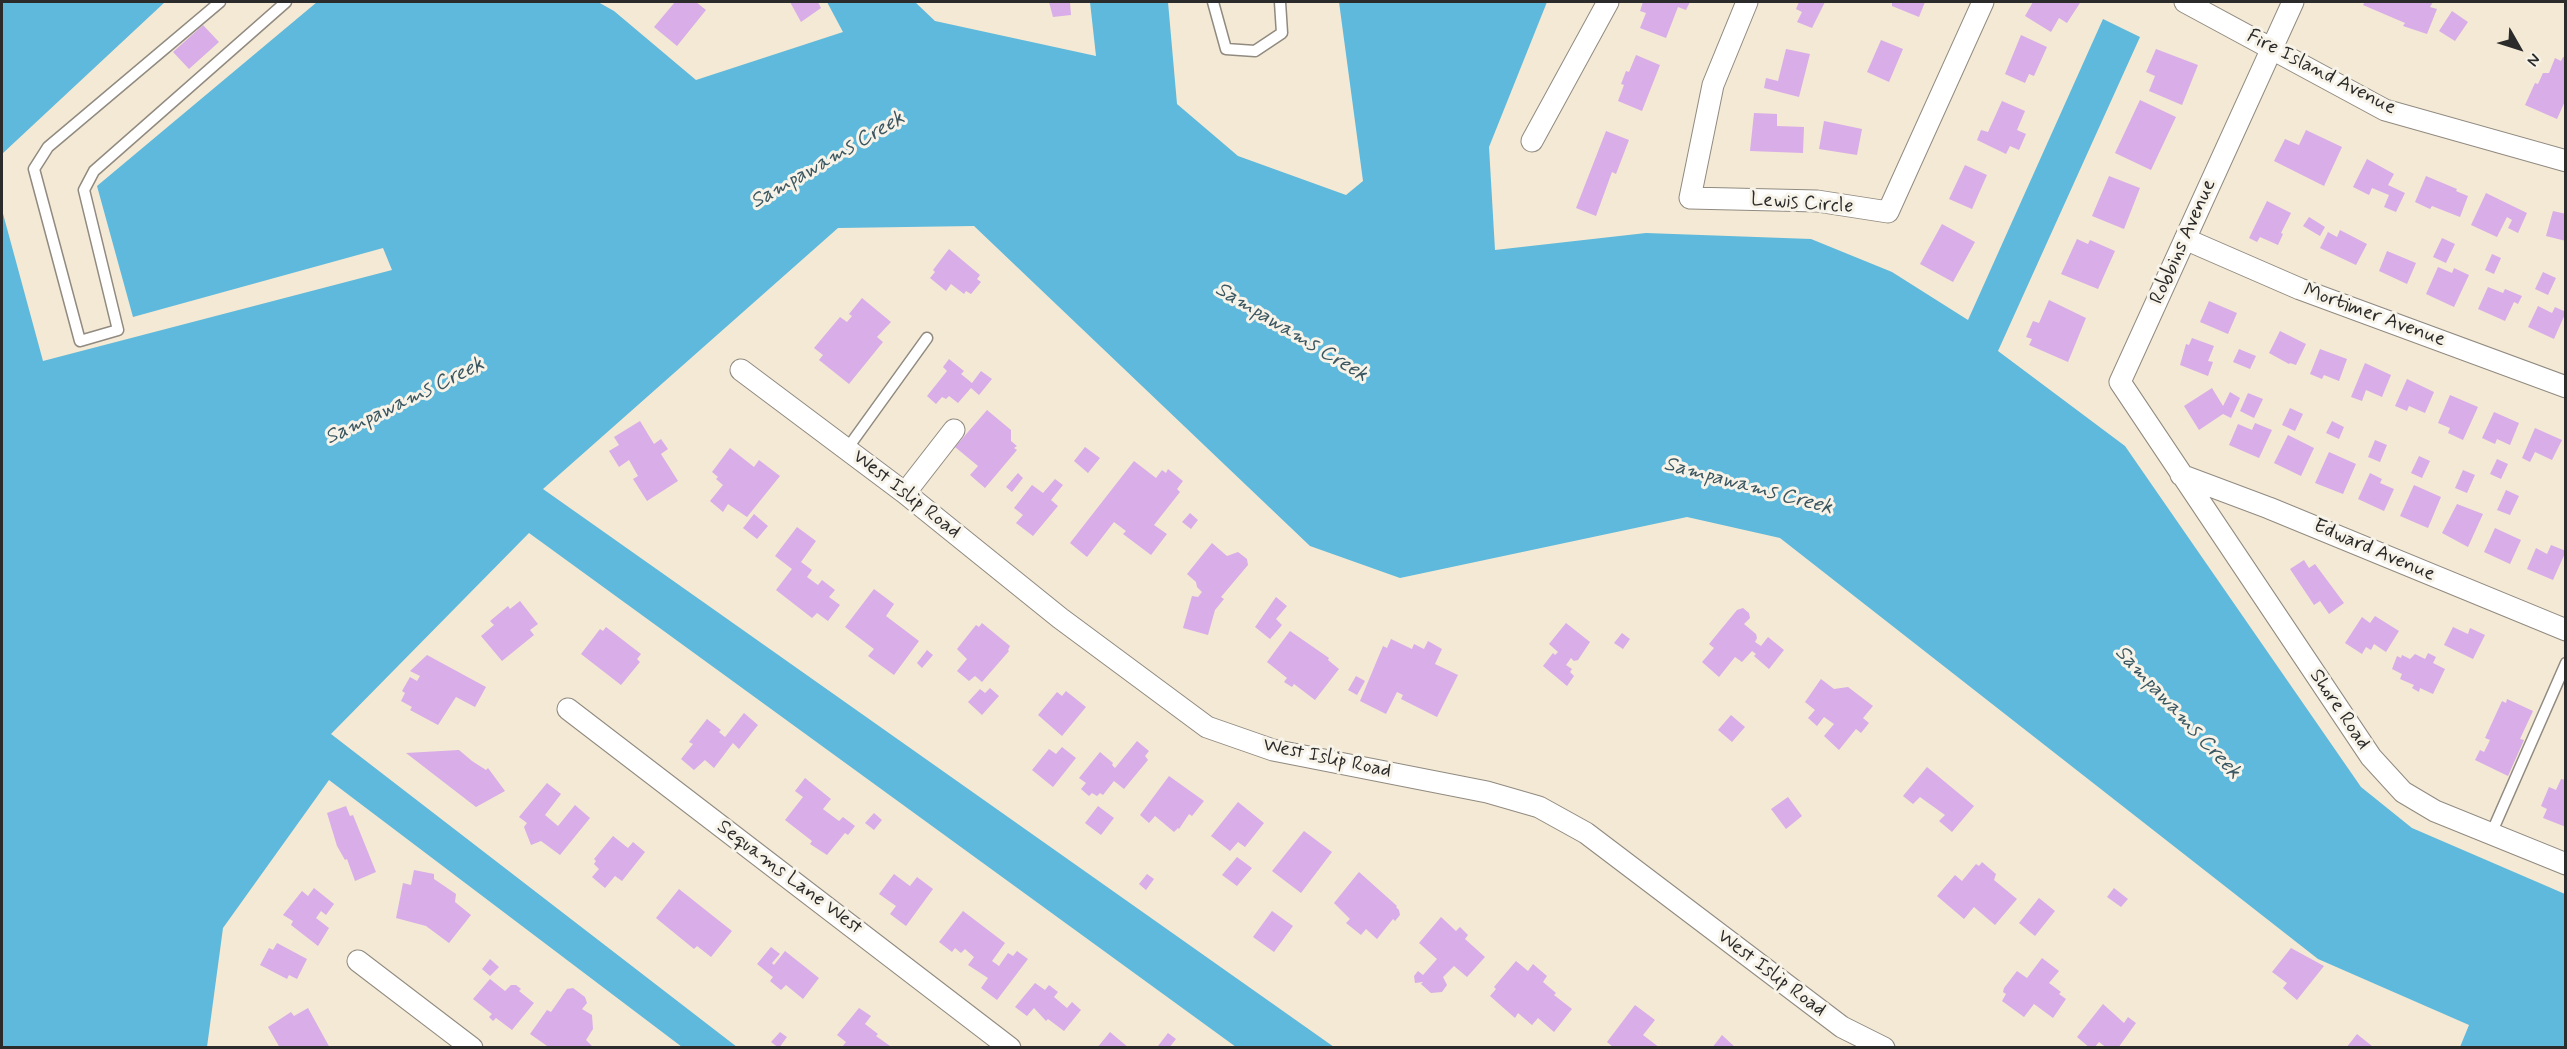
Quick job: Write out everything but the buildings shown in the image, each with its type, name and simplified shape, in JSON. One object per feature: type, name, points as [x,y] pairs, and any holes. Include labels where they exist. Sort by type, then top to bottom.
[{"type":"street","points":[[1532,141],[1608,2]]},
{"type":"street","name":"Lewis Circle","points":[[1747,2],[1713,85],[1690,198],[1817,201],[1888,212],[1983,2]]},
{"type":"street","name":"Fire Island Avenue","points":[[2185,2],[2385,110],[2564,157]]},
{"type":"street","name":"Robbins Avenue","points":[[2181,475],[2120,382],[2293,2]]},
{"type":"street","name":"Mortimer Avenue","points":[[2185,239],[2300,289],[2565,387]]},
{"type":"street","name":"West Islip Road","points":[[741,370],[905,493],[1060,618],[1207,727],[1273,750],[1487,792],[1539,807],[1586,833],[1842,1027],[1884,1047]]},
{"type":"street","points":[[905,493],[954,430]]},
{"type":"street","name":"Edward Avenue","points":[[2181,475],[2269,508],[2565,630]]},
{"type":"street","name":"Shore Road","points":[[2181,475],[2371,757],[2403,792],[2435,811],[2565,864]]},
{"type":"street","name":"Sequams Lane West","points":[[568,709],[1010,1047]]},
{"type":"street","points":[[358,961],[472,1047]]},
{"type":"lane","points":[[220,2],[48,147],[34,169],[80,341],[118,330],[84,190],[94,171],[286,2]]},
{"type":"lane","points":[[1213,2],[1226,49],[1256,51],[1282,33],[1280,2]]},
{"type":"lane","points":[[847,449],[927,338]]},
{"type":"lane","points":[[2491,834],[2565,663]]},
{"type":"water","points":[[2,2],[165,2],[2,154]]},
{"type":"water","name":"Sampawams Creek","points":[[317,2],[598,2],[614,11],[696,80],[843,32],[827,2],[915,2],[935,21],[1096,56],[1090,2],[1168,2],[1177,104],[1238,156],[1346,195],[1363,181],[1339,2],[1547,2],[1489,147],[1495,250],[1646,233],[1811,239],[1892,272],[1968,320],[2103,19],[2140,37],[1998,351],[2125,446],[2361,787],[2412,828],[2565,894],[2565,1047],[2460,1047],[2469,1025],[2318,959],[1780,538],[1687,517],[1400,578],[1310,546],[974,226],[838,228],[543,489],[1334,1047],[1236,1047],[529,533],[331,734],[737,1047],[682,1047],[329,780],[223,928],[207,1047],[2,1047],[2,210],[43,361],[392,270],[383,248],[133,317],[97,186]]}]
